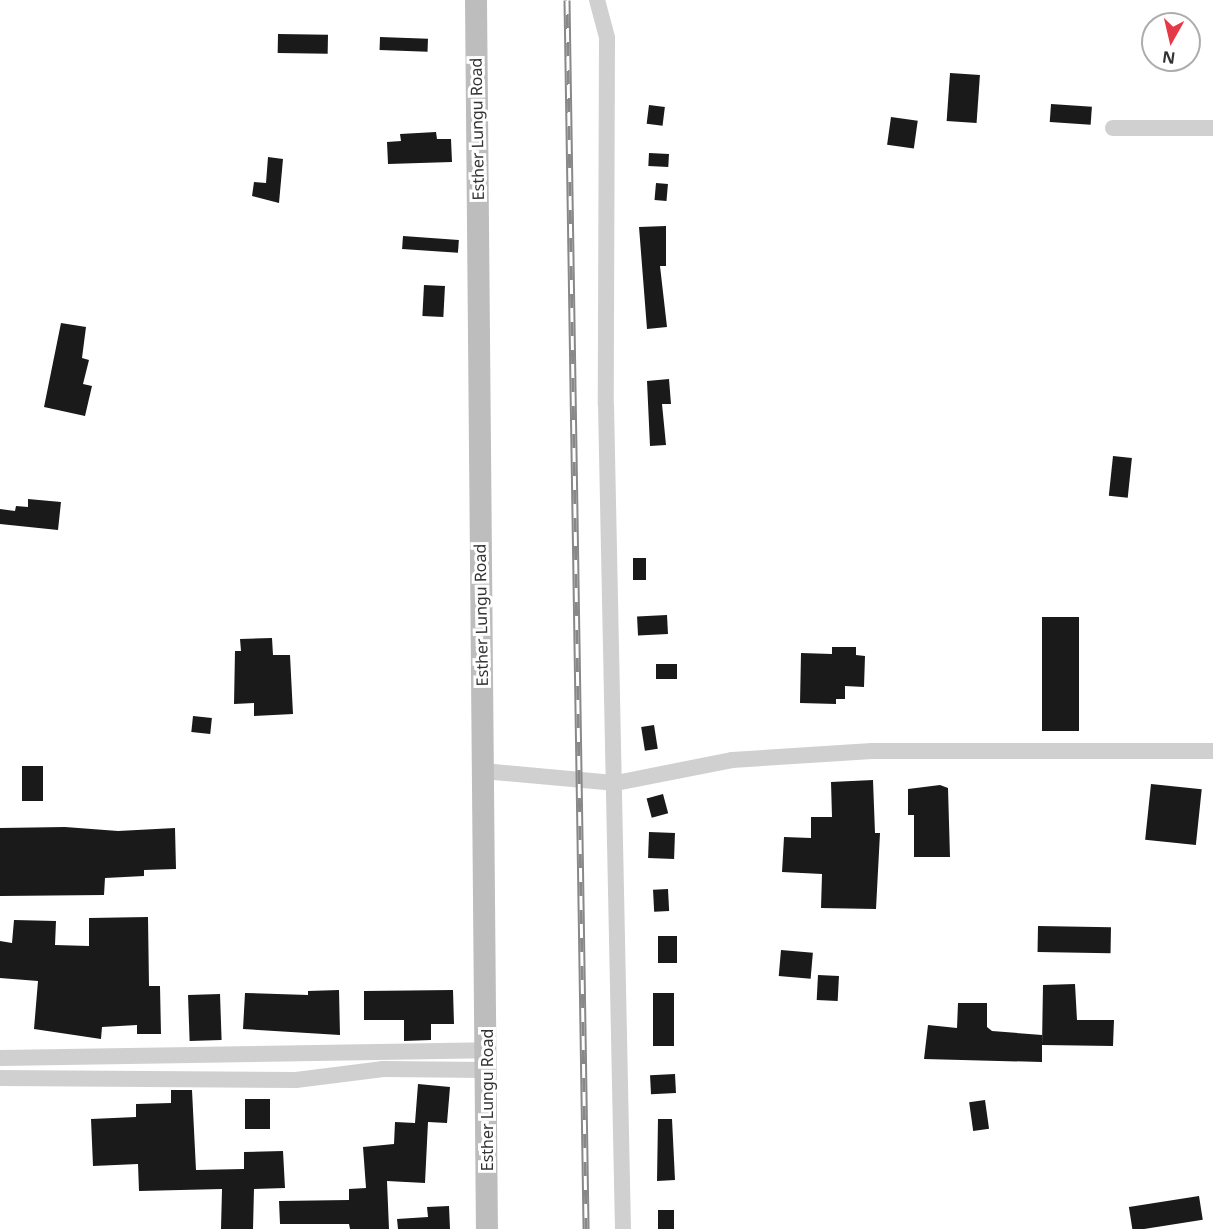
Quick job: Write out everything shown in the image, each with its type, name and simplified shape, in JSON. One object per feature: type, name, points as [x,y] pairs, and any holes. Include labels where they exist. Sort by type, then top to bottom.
[{"type":"street","name":"Esther Lungu Road","points":[[476,0],[487,1229]]},
{"type":"street","points":[[597,0],[607,38],[606,405],[616,783],[615,921],[623,1229]]},
{"type":"street","points":[[1113,128],[1213,128]]},
{"type":"street","points":[[483,771],[616,783],[732,760],[872,751],[1213,751]]},
{"type":"street","points":[[0,1058],[487,1060]]},
{"type":"street","points":[[0,1078],[296,1080],[382,1069],[487,1060]]},
{"type":"building","points":[[278,34],[328,35],[328,54],[278,53]]},
{"type":"building","points":[[380,37],[428,39],[428,52],[380,50]]},
{"type":"building","points":[[950,73],[980,75],[977,123],[947,121]]},
{"type":"building","points":[[1051,104],[1092,107],[1091,125],[1050,122]]},
{"type":"building","points":[[649,105],[665,107],[663,126],[647,124]]},
{"type":"building","points":[[891,117],[918,121],[914,148],[887,145]]},
{"type":"building","points":[[436,132],[437,139],[451,139],[452,162],[388,164],[387,142],[401,141],[400,134]]},
{"type":"building","points":[[649,153],[669,154],[668,167],[648,166]]},
{"type":"building","points":[[268,157],[283,159],[279,203],[252,196],[254,182],[266,183]]},
{"type":"building","points":[[656,183],[668,184],[666,201],[655,200]]},
{"type":"building","points":[[666,226],[666,266],[660,266],[667,327],[647,329],[639,227]]},
{"type":"building","points":[[403,236],[459,240],[458,253],[402,249]]},
{"type":"building","points":[[424,285],[445,286],[443,317],[422,316]]},
{"type":"building","points":[[61,323],[86,327],[82,358],[89,360],[83,384],[92,386],[85,416],[44,407]]},
{"type":"building","points":[[669,379],[671,404],[662,404],[666,445],[650,446],[647,381]]},
{"type":"building","points":[[1113,456],[1132,458],[1128,498],[1109,496]]},
{"type":"building","points":[[28,499],[61,502],[58,530],[0,524],[0,509],[15,511],[16,506],[28,507]]},
{"type":"building","points":[[633,558],[646,558],[646,580],[633,580]]},
{"type":"building","points":[[667,615],[668,634],[638,636],[637,617]]},
{"type":"building","points":[[1042,617],[1079,617],[1079,731],[1042,731]]},
{"type":"building","points":[[272,638],[273,655],[290,655],[293,714],[254,716],[254,703],[234,704],[235,651],[241,651],[240,639]]},
{"type":"building","points":[[832,647],[856,647],[856,655],[865,656],[864,687],[845,686],[845,699],[836,699],[836,704],[800,703],[801,653],[832,654]]},
{"type":"building","points":[[656,664],[677,664],[677,679],[656,679]]},
{"type":"building","points":[[193,716],[212,718],[210,734],[191,732]]},
{"type":"building","points":[[654,725],[658,749],[645,751],[641,727]]},
{"type":"building","points":[[22,766],[43,766],[43,801],[22,801]]},
{"type":"building","points":[[873,780],[875,833],[880,833],[876,909],[821,908],[822,874],[782,872],[784,837],[811,838],[811,817],[832,817],[831,782]]},
{"type":"building","points":[[1151,784],[1202,789],[1196,845],[1145,840]]},
{"type":"building","points":[[940,785],[948,788],[950,857],[914,857],[914,815],[908,815],[908,789]]},
{"type":"building","points":[[663,794],[668,813],[652,818],[647,798]]},
{"type":"building","points":[[65,827],[118,831],[175,828],[176,869],[144,870],[144,876],[105,878],[104,895],[0,896],[0,828]]},
{"type":"building","points":[[649,832],[675,833],[674,859],[648,858]]},
{"type":"building","points":[[668,889],[669,911],[654,912],[653,890]]},
{"type":"building","points":[[148,917],[149,986],[160,986],[161,1034],[137,1034],[137,1025],[102,1027],[101,1039],[34,1029],[38,981],[0,978],[0,941],[12,943],[14,920],[56,921],[55,945],[89,946],[89,918]]},
{"type":"building","points":[[1038,926],[1111,927],[1111,953],[1038,952]]},
{"type":"building","points":[[658,936],[677,936],[677,963],[658,963]]},
{"type":"building","points":[[781,950],[813,953],[811,979],[779,976]]},
{"type":"building","points":[[818,975],[839,976],[838,1001],[817,1000]]},
{"type":"building","points":[[1075,984],[1077,1020],[1114,1020],[1113,1046],[1042,1045],[1043,985]]},
{"type":"building","points":[[339,990],[340,1035],[243,1029],[245,993],[308,995],[308,991]]},
{"type":"building","points":[[453,990],[454,1024],[431,1024],[431,1040],[404,1041],[404,1020],[364,1020],[364,991]]},
{"type":"building","points":[[653,993],[674,993],[674,1046],[653,1046]]},
{"type":"building","points":[[220,994],[222,1040],[190,1041],[188,995]]},
{"type":"building","points":[[958,1003],[987,1003],[987,1027],[992,1031],[1042,1035],[1042,1062],[924,1059],[928,1025],[957,1028]]},
{"type":"building","points":[[675,1074],[676,1093],[651,1094],[650,1075]]},
{"type":"building","points":[[418,1084],[450,1087],[447,1123],[428,1122],[425,1183],[387,1181],[389,1229],[350,1229],[349,1224],[280,1224],[279,1201],[349,1200],[349,1189],[366,1188],[363,1147],[394,1144],[395,1122],[415,1123]]},
{"type":"building","points":[[171,1090],[192,1090],[196,1170],[244,1169],[244,1152],[283,1151],[285,1188],[254,1189],[253,1229],[221,1229],[222,1189],[139,1191],[138,1164],[93,1166],[91,1119],[136,1117],[136,1104],[171,1103]]},
{"type":"building","points":[[245,1099],[270,1099],[270,1129],[245,1129]]},
{"type":"building","points":[[985,1100],[989,1129],[973,1131],[969,1102]]},
{"type":"building","points":[[658,1119],[672,1119],[675,1180],[657,1181]]},
{"type":"building","points":[[1199,1196],[1203,1220],[1132,1229],[1129,1207]]},
{"type":"building","points":[[449,1206],[450,1229],[398,1229],[397,1219],[428,1217],[427,1207]]},
{"type":"building","points":[[658,1210],[674,1210],[674,1229],[658,1229]]},
{"type":"railway","points":[[567,0],[586,1229]]}]
